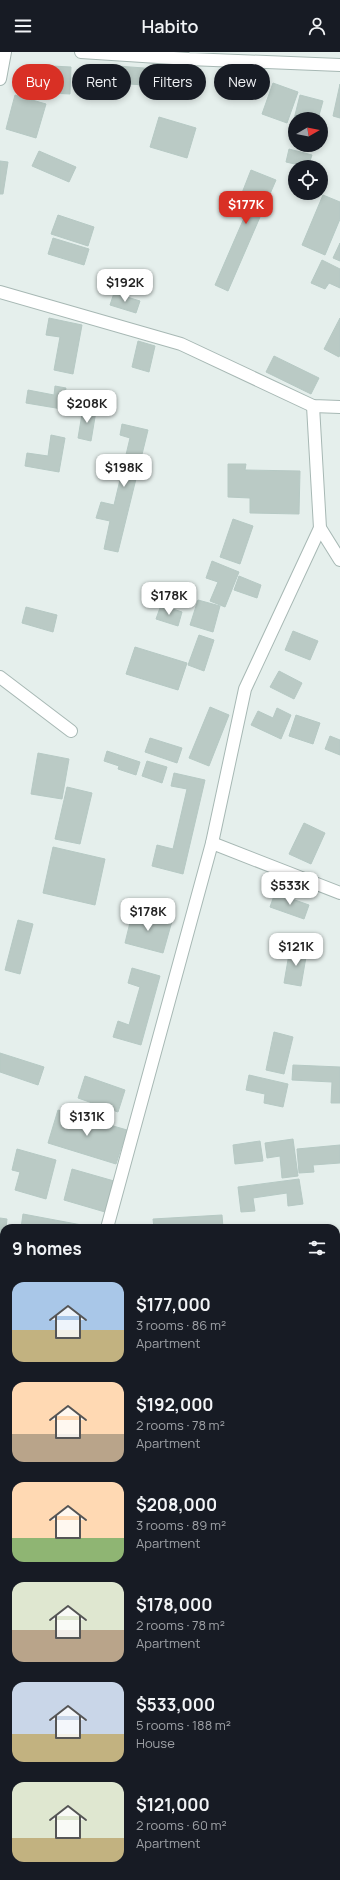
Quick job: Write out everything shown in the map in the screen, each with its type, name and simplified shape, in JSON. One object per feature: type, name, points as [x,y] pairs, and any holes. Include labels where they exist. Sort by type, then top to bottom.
[{"type":"street","points":[[0,79],[5,52]]},
{"type":"street","points":[[81,52],[188,55],[340,65]]},
{"type":"street","points":[[0,292],[180,344],[313,406],[340,407]]},
{"type":"street","points":[[108,1224],[212,844],[245,688],[320,528],[313,406]]},
{"type":"street","points":[[320,528],[340,560]]},
{"type":"street","points":[[0,677],[71,731]]},
{"type":"street","points":[[212,844],[340,893]]},
{"type":"building","points":[[64,67],[71,67],[70,94],[64,94]]},
{"type":"building","points":[[131,67],[139,68],[139,85],[131,84]]},
{"type":"building","points":[[273,83],[298,92],[291,112],[288,112],[287,123],[262,114],[267,100],[270,100],[270,91]]},
{"type":"building","points":[[340,84],[340,118],[333,116]]},
{"type":"building","points":[[300,95],[323,101],[320,112],[296,112]]},
{"type":"building","points":[[14,100],[32,100],[46,104],[36,138],[6,129]]},
{"type":"building","points":[[159,117],[196,128],[187,158],[150,147]]},
{"type":"building","points":[[39,151],[76,167],[69,182],[32,166]]},
{"type":"building","points":[[288,152],[300,152],[312,155],[310,160],[288,160],[288,162],[286,162]]},
{"type":"building","points":[[0,161],[8,162],[3,194],[0,194]]},
{"type":"building","points":[[251,170],[276,180],[228,291],[215,285],[251,202],[240,198]]},
{"type":"building","points":[[328,197],[340,202],[340,219],[325,255],[302,245],[321,200],[328,200]]},
{"type":"building","points":[[58,215],[94,227],[88,246],[51,234]]},
{"type":"building","points":[[53,238],[89,249],[84,265],[48,254]]},
{"type":"building","points":[[340,243],[340,261],[333,258]]},
{"type":"building","points":[[322,260],[340,269],[340,288],[329,283],[325,289],[311,283]]},
{"type":"building","points":[[114,293],[140,301],[136,313],[110,305]]},
{"type":"building","points":[[49,318],[82,325],[73,374],[54,370],[60,337],[46,335]]},
{"type":"building","points":[[340,318],[340,354],[339,357],[324,349]]},
{"type":"building","points":[[138,341],[155,346],[149,372],[132,367]]},
{"type":"building","points":[[274,356],[319,378],[311,394],[266,372]]},
{"type":"building","points":[[55,386],[66,388],[62,409],[26,403],[28,390],[54,395]]},
{"type":"building","points":[[83,408],[96,411],[91,441],[78,438]]},
{"type":"building","points":[[122,424],[148,430],[118,552],[104,549],[110,521],[96,518],[101,502],[114,505],[130,438],[120,435]]},
{"type":"building","points":[[51,435],[65,438],[59,472],[25,466],[27,453],[48,456]]},
{"type":"building","points":[[228,464],[246,464],[245,470],[300,471],[299,514],[250,513],[250,498],[228,497]]},
{"type":"building","points":[[233,519],[253,526],[240,564],[220,557]]},
{"type":"building","points":[[212,561],[239,572],[225,607],[210,601],[218,582],[206,578]]},
{"type":"building","points":[[239,576],[261,585],[257,598],[234,590]]},
{"type":"building","points":[[198,600],[220,606],[213,632],[190,625]]},
{"type":"building","points":[[161,605],[182,612],[178,626],[156,619]]},
{"type":"building","points":[[26,607],[57,615],[53,632],[22,623]]},
{"type":"building","points":[[293,631],[318,641],[310,660],[285,650]]},
{"type":"building","points":[[199,635],[214,640],[204,671],[188,665]]},
{"type":"building","points":[[135,647],[187,663],[178,690],[126,674]]},
{"type":"building","points":[[279,671],[302,683],[294,699],[270,687]]},
{"type":"building","points":[[210,707],[229,715],[209,766],[189,758]]},
{"type":"building","points":[[277,708],[291,715],[281,739],[251,725],[258,711],[273,718]]},
{"type":"building","points":[[296,715],[320,723],[313,744],[289,736]]},
{"type":"building","points":[[330,736],[340,740],[340,755],[325,749]]},
{"type":"building","points":[[150,738],[182,748],[177,763],[145,752]]},
{"type":"building","points":[[107,751],[140,762],[136,775],[118,769],[119,766],[104,761]]},
{"type":"building","points":[[38,753],[69,759],[62,799],[31,794]]},
{"type":"building","points":[[147,761],[167,767],[162,783],[142,776]]},
{"type":"building","points":[[174,773],[205,780],[183,874],[152,866],[157,845],[173,849],[187,789],[171,786]]},
{"type":"building","points":[[67,787],[92,793],[80,844],[55,839]]},
{"type":"building","points":[[304,823],[325,833],[311,864],[289,854]]},
{"type":"building","points":[[53,847],[105,859],[95,905],[43,893]]},
{"type":"building","points":[[275,893],[309,905],[304,919],[270,907]]},
{"type":"building","points":[[133,910],[172,921],[163,953],[125,943]]},
{"type":"building","points":[[18,920],[33,924],[20,974],[5,970]]},
{"type":"building","points":[[290,948],[307,951],[301,986],[284,983]]},
{"type":"building","points":[[132,968],[160,976],[141,1045],[113,1037],[118,1021],[129,1025],[140,987],[128,983]]},
{"type":"building","points":[[274,1032],[293,1037],[284,1074],[266,1070]]},
{"type":"building","points":[[0,1053],[44,1067],[38,1085],[0,1072]]},
{"type":"building","points":[[293,1065],[340,1067],[340,1103],[331,1103],[332,1082],[292,1080]]},
{"type":"building","points":[[249,1075],[288,1084],[283,1107],[264,1103],[265,1094],[246,1090]]},
{"type":"building","points":[[85,1076],[125,1090],[118,1112],[78,1098]]},
{"type":"building","points":[[58,1110],[127,1130],[116,1164],[48,1143]]},
{"type":"building","points":[[293,1139],[298,1176],[282,1178],[280,1156],[267,1158],[265,1143]]},
{"type":"building","points":[[260,1141],[263,1161],[235,1164],[233,1145]]},
{"type":"building","points":[[340,1145],[340,1163],[313,1165],[314,1172],[299,1173],[297,1149]]},
{"type":"building","points":[[17,1149],[56,1160],[46,1199],[15,1190],[20,1172],[12,1170]]},
{"type":"building","points":[[72,1169],[114,1181],[105,1212],[64,1200]]},
{"type":"building","points":[[299,1179],[303,1204],[288,1206],[287,1193],[253,1198],[255,1211],[241,1212],[238,1187]]},
{"type":"building","points":[[23,1214],[76,1224],[22,1224]]},
{"type":"building","points":[[222,1215],[223,1224],[154,1224],[153,1219]]},
{"type":"building","points":[[0,1218],[7,1219],[6,1224],[0,1224]]}]
